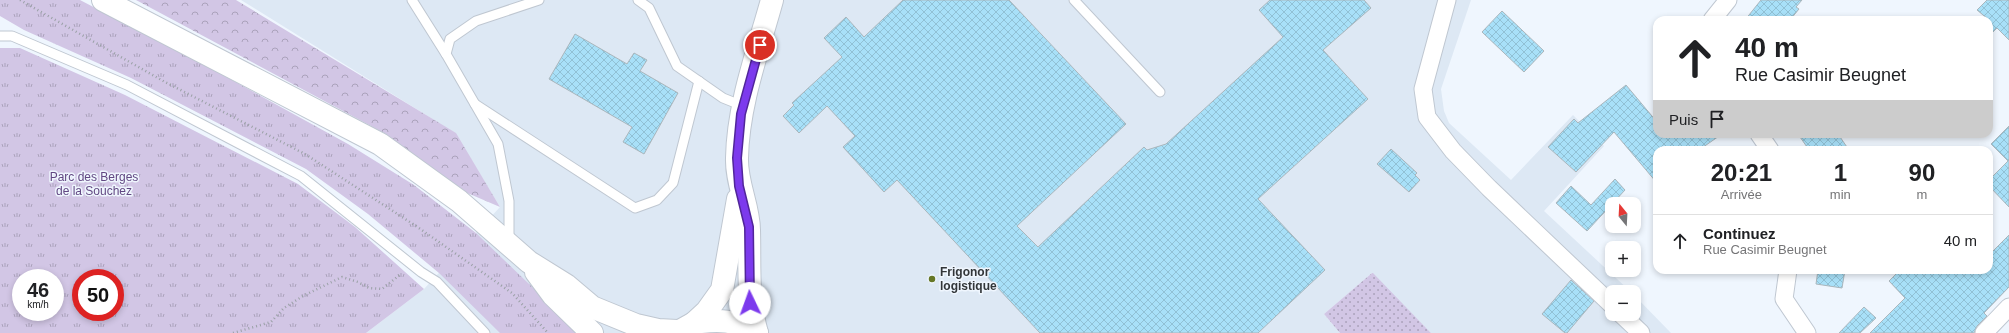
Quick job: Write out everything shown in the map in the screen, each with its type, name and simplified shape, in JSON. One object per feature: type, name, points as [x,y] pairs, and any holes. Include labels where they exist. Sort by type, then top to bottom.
[{"type":"main road","points":[[103,0],[380,144],[459,201],[528,262],[566,285],[592,307],[636,325],[682,329],[716,320],[737,323],[757,333]]},
{"type":"main road","points":[[757,333],[751,313],[749,227],[739,186],[737,158],[744,106],[772,0]]},
{"type":"main road","points":[[682,329],[707,311],[722,290],[732,241],[739,186]]},
{"type":"main road","points":[[528,262],[553,295],[592,333]]},
{"type":"street","points":[[1448,0],[1423,89],[1427,117],[1453,151],[1489,188],[1605,298]]},
{"type":"street","points":[[1715,16],[1728,0]]},
{"type":"street","points":[[1787,274],[1784,299],[1807,333]]},
{"type":"street","points":[[1984,333],[2009,307]]},
{"type":"street","points":[[1628,321],[1641,333]]},
{"type":"lane","points":[[412,0],[446,54],[498,144],[509,200],[509,245]]},
{"type":"lane","points":[[446,54],[450,39],[476,21],[539,0]]},
{"type":"lane","points":[[638,0],[649,8],[677,66],[723,98],[744,106]]},
{"type":"lane","points":[[1074,0],[1160,92]]},
{"type":"lane","points":[[0,36],[12,36],[127,85],[301,176],[421,272],[437,282],[485,333]]},
{"type":"lane","points":[[475,104],[635,208],[656,200],[672,183],[699,81]]},
{"type":"path","points":[[233,333],[271,322],[284,308],[303,296],[342,277],[358,282],[369,288],[382,289],[402,273],[421,272]]},
{"type":"shaded area","points":[[241,0],[1471,0],[1441,89],[1444,111],[1449,123],[1511,180],[1573,115],[1604,146],[1544,211],[1605,268],[1605,277],[1615,277],[1623,285],[1605,285],[1605,321],[1641,321],[1641,302],[1671,333],[1431,333],[1372,273],[1324,314],[1340,333],[366,333],[424,289],[500,207],[455,133]]},
{"type":"green space","points":[[0,0],[80,0],[212,69],[348,144],[414,185],[476,233],[580,333],[500,333],[439,273],[368,214],[306,169],[131,78],[24,30],[0,16]]},
{"type":"green space","points":[[136,0],[236,0],[456,133],[500,207],[458,189],[386,134]]},
{"type":"green space","name":"Parc des Berges de la Souchez","points":[[0,48],[20,48],[125,95],[298,184],[355,227],[424,289],[366,333],[0,333]]},
{"type":"green space","points":[[1372,273],[1431,333],[1340,333],[1324,314]]},
{"type":"building","points":[[903,0],[1009,0],[1126,124],[1017,226],[1038,247],[1144,147],[1147,150],[1166,144],[1283,37],[1259,10],[1270,0],[1364,0],[1371,8],[1323,50],[1368,99],[1258,199],[1325,270],[1258,333],[1040,333],[897,180],[884,192],[843,147],[855,136],[827,106],[799,133],[783,116],[794,105],[792,103],[842,57],[824,38],[846,17],[864,37]]},
{"type":"building","points":[[1761,0],[1802,0],[1796,7],[1799,9],[1793,16],[1748,16]]},
{"type":"building","points":[[1987,0],[2009,0],[2009,40],[1997,28],[1993,32],[1993,16],[1984,16],[1977,10]]},
{"type":"building","points":[[1502,11],[1544,51],[1524,72],[1482,32]]},
{"type":"building","points":[[575,34],[627,64],[634,53],[647,60],[640,71],[678,93],[644,154],[623,142],[632,127],[549,79]]},
{"type":"building","points":[[1626,85],[1653,117],[1653,138],[1716,138],[1705,146],[1653,146],[1653,178],[1614,132],[1576,172],[1548,147],[1574,119],[1578,123]]},
{"type":"building","points":[[2009,126],[2009,207],[1993,190],[1993,176],[2008,161],[1991,144]]},
{"type":"building","points":[[1801,138],[1841,138],[1846,146],[1806,146]]},
{"type":"building","points":[[1391,149],[1417,173],[1415,175],[1420,180],[1409,192],[1377,164]]},
{"type":"building","points":[[1615,179],[1625,190],[1619,197],[1605,197],[1605,212],[1587,231],[1556,203],[1571,186],[1591,205]]},
{"type":"building","points":[[2009,235],[2009,287],[1984,313],[1987,316],[1977,326],[1974,333],[1870,333],[1905,298],[1889,281],[1896,274],[1993,274],[1993,251]]},
{"type":"building","points":[[1817,274],[1844,274],[1842,288],[1816,284]]},
{"type":"building","points":[[1571,280],[1594,301],[1567,333],[1565,333],[1542,314]]},
{"type":"building","points":[[1864,307],[1876,318],[1860,333],[1839,333]]},
{"type":"place","name":"Frigonor logistique","points":[[932,279]]},
{"type":"route","points":[[750,303],[749,227],[739,186],[737,158],[741,114],[760,45]]}]
